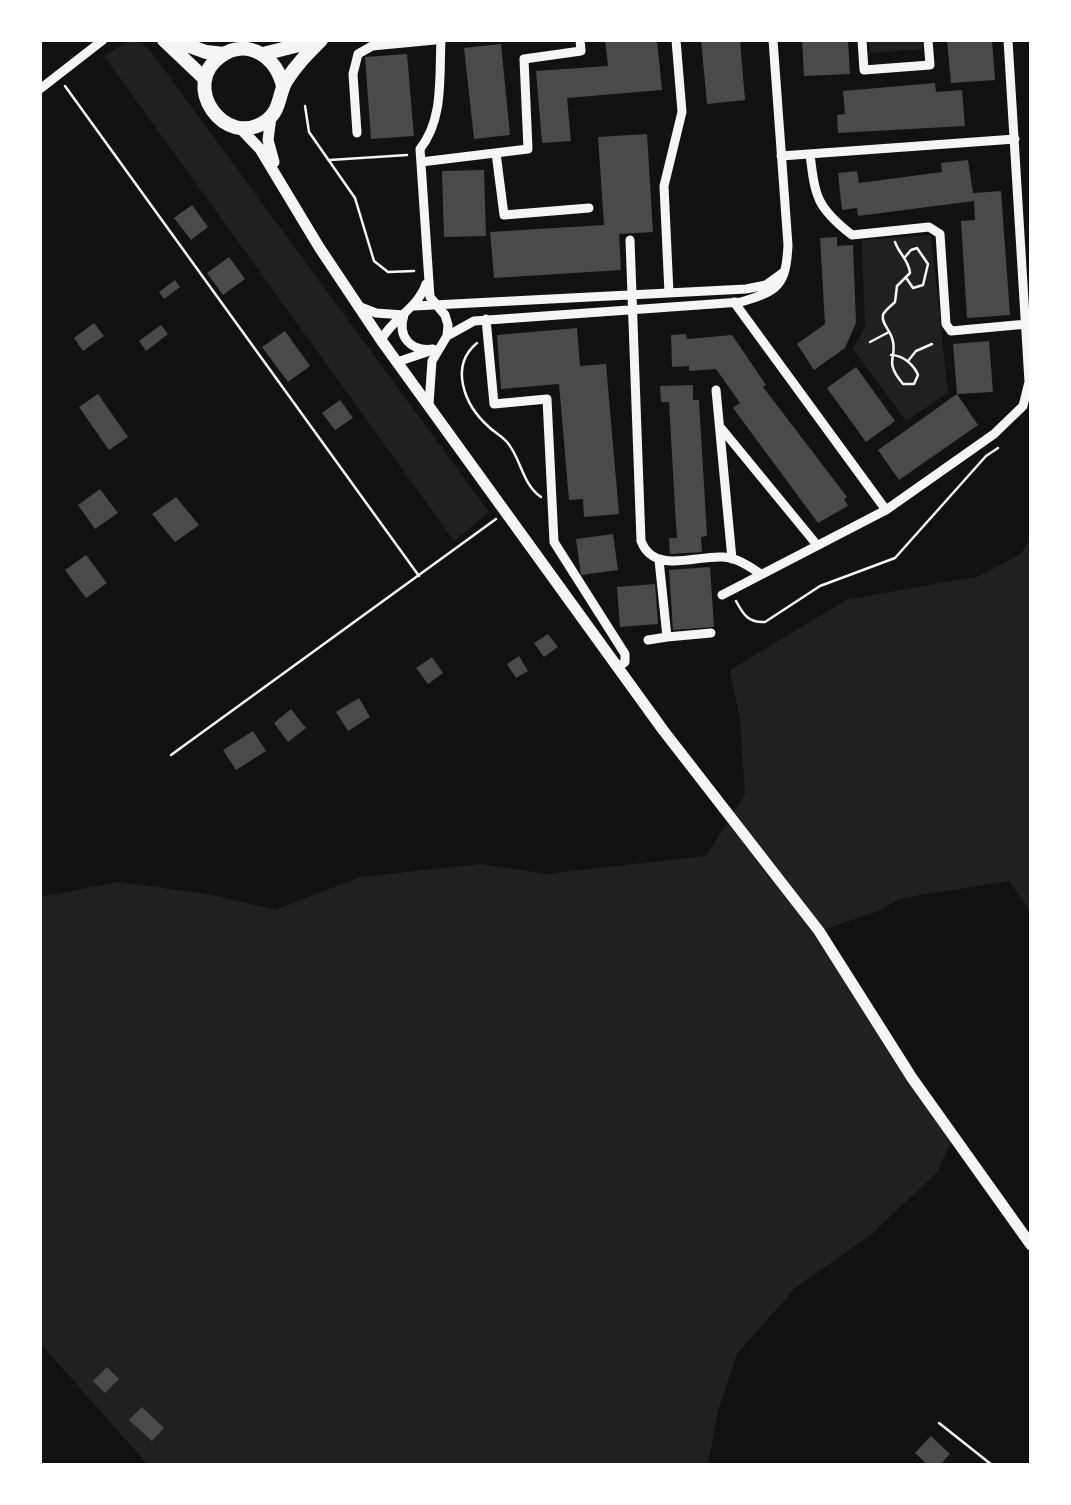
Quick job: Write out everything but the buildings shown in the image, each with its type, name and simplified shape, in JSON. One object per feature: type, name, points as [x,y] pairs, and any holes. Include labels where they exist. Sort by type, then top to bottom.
[{"type":"main road","points":[[164,40],[205,79]]},
{"type":"main road","points":[[173,40],[224,54]]},
{"type":"main road","points":[[263,54],[277,68],[283,87],[282,98],[270,118],[256,126],[240,128],[216,117],[204,92],[205,79],[212,64],[224,54],[243,49],[263,54],[319,40]]},
{"type":"main road","points":[[283,87],[319,40]]},
{"type":"street","points":[[40,90],[102,40]]},
{"type":"street","points":[[357,132],[353,74],[362,50],[438,40],[437,111],[433,130],[420,149],[430,297],[447,320],[430,373],[430,407]]},
{"type":"street","points":[[420,158],[528,148],[524,59],[581,50],[580,40]]},
{"type":"street","points":[[669,293],[664,186],[682,112],[676,40]]},
{"type":"street","points":[[397,362],[424,356],[474,321],[734,303],[764,295],[777,286],[787,265],[773,40]]},
{"type":"street","points":[[862,40],[864,70],[930,66],[928,40]]},
{"type":"street","points":[[726,593],[886,510],[994,434],[1024,406],[1029,391],[1008,40]]},
{"type":"street","points":[[270,118],[269,145],[280,180]]},
{"type":"street","points":[[240,128],[260,149],[355,304],[618,667],[819,931],[912,1078],[1031,1245]]},
{"type":"street","points":[[781,156],[1014,139]]},
{"type":"street","points":[[496,152],[504,215],[589,208]]},
{"type":"street","points":[[810,154],[815,194],[824,210],[847,232],[852,235],[929,227],[940,234],[946,324],[951,331],[1026,324]]},
{"type":"street","points":[[630,240],[641,541],[650,556],[659,560],[732,559],[761,574]]},
{"type":"street","points":[[414,306],[725,290],[766,285],[780,276],[787,265]]},
{"type":"street","points":[[381,340],[387,329],[414,306],[428,273]]},
{"type":"street","points":[[725,290],[886,510]]},
{"type":"street","points":[[355,304],[376,313],[404,316]]},
{"type":"street","points":[[404,316],[401,327],[406,341],[416,348],[440,343]]},
{"type":"street","points":[[486,319],[494,404],[547,399],[554,542],[625,654],[625,662],[618,667]]},
{"type":"street","points":[[716,390],[732,559]]},
{"type":"street","points":[[720,426],[817,545]]},
{"type":"street","points":[[659,560],[666,637]]},
{"type":"street","points":[[648,640],[711,633]]},
{"type":"path","points":[[58,76],[419,576]]},
{"type":"path","points":[[304,106],[309,132],[355,198],[370,254],[377,265],[394,273],[428,273]]},
{"type":"path","points":[[329,160],[420,158]]},
{"type":"path","points":[[891,355],[898,355],[918,375],[911,386],[900,381],[890,365],[891,355],[894,342],[883,316],[895,302],[897,286],[910,269],[897,250],[894,231]]},
{"type":"path","points":[[905,258],[917,248],[928,264],[923,285],[911,287],[907,277]]},
{"type":"path","points":[[870,342],[890,332]]},
{"type":"path","points":[[487,337],[464,357],[464,390],[488,426],[510,445],[535,493],[552,500]]},
{"type":"path","points":[[907,362],[916,351],[932,344]]},
{"type":"path","points":[[726,593],[746,618],[765,622],[820,586],[888,562],[986,456],[998,448],[994,434]]},
{"type":"path","points":[[171,755],[506,512]]},
{"type":"path","points":[[939,1423],[992,1465]]},
{"type":"shaded area","points":[[138,40],[149,49],[489,512],[454,541],[104,56]]},
{"type":"shaded area","points":[[869,40],[922,40],[922,49],[870,53]]},
{"type":"shaded area","points":[[931,235],[948,393],[906,421],[853,349],[865,327],[862,240]]},
{"type":"shaded area","points":[[1031,538],[1031,912],[1009,881],[902,898],[820,931],[954,1137],[937,1172],[872,1234],[795,1288],[737,1354],[718,1411],[708,1465],[148,1465],[40,1343],[40,897],[118,882],[208,894],[275,910],[360,877],[481,864],[546,874],[706,856],[745,794],[740,719],[730,670],[846,600],[979,576],[1021,554]]}]
